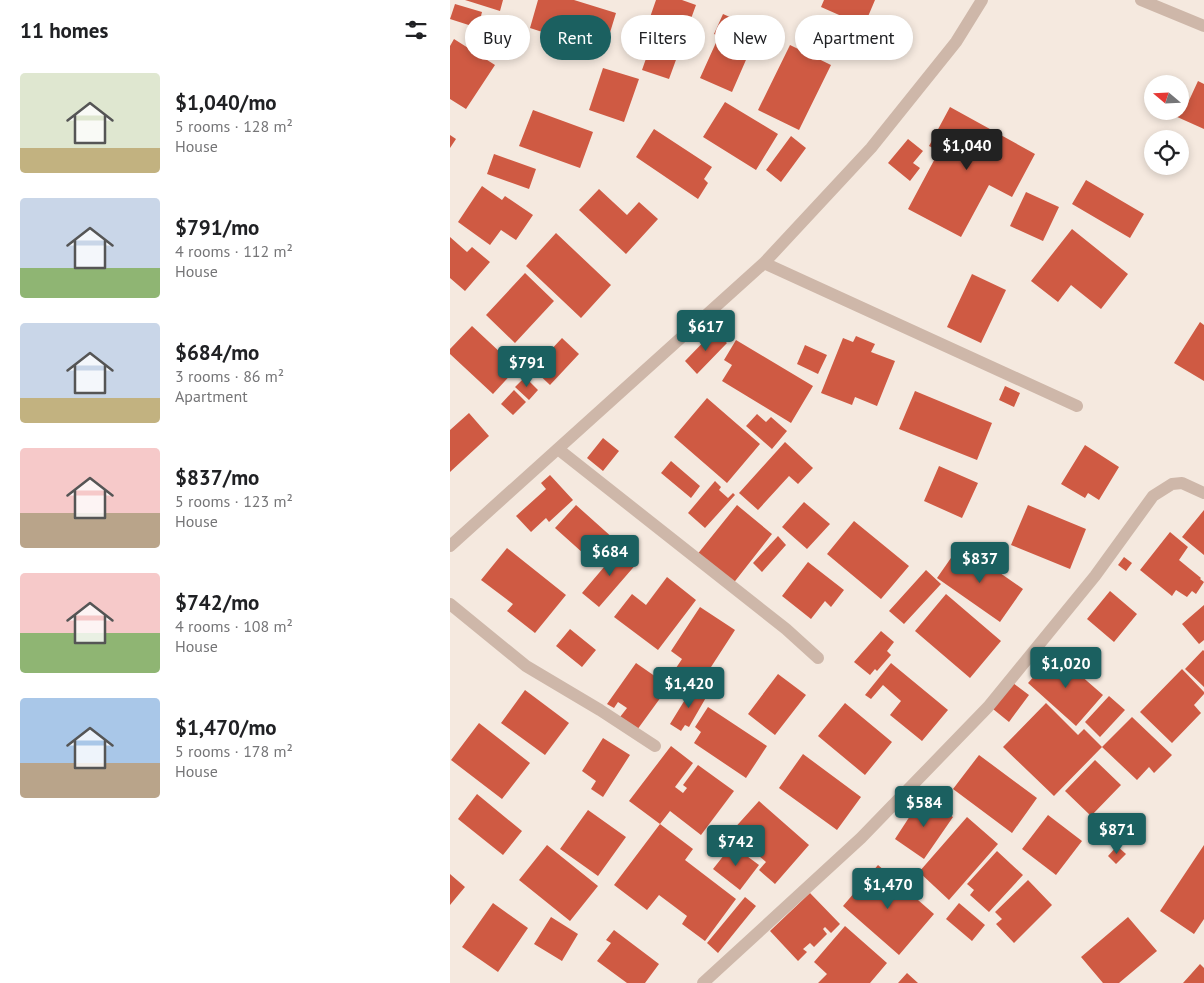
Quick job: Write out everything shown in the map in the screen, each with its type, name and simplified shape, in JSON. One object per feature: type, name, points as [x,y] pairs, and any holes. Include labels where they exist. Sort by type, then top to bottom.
[{"type":"street","points":[[450,546],[764,262],[871,148],[956,42],[982,0]]},
{"type":"street","points":[[1141,0],[1204,26]]},
{"type":"street","points":[[764,262],[1077,406]]},
{"type":"street","points":[[558,448],[786,630],[818,658]]},
{"type":"street","points":[[703,983],[862,838],[988,707],[1095,576],[1153,496],[1172,484],[1182,483],[1204,492]]},
{"type":"street","points":[[450,604],[526,666],[600,710],[655,746]]},
{"type":"building","points":[[465,0],[503,0],[500,11]]},
{"type":"building","points":[[538,0],[574,0],[616,13],[611,29],[611,15],[540,15],[540,31],[530,28]]},
{"type":"building","points":[[656,0],[682,0],[696,5],[692,15],[651,15]]},
{"type":"building","points":[[824,0],[875,0],[869,15],[839,15],[821,7]]},
{"type":"building","points":[[455,4],[482,12],[481,15],[465,15],[465,24],[450,19]]},
{"type":"building","points":[[454,39],[465,46],[465,60],[487,60],[495,65],[466,109],[450,99],[450,46]]},
{"type":"building","points":[[715,45],[715,60],[746,60],[732,92],[700,78]]},
{"type":"building","points":[[790,45],[795,47],[795,60],[821,60],[831,65],[799,130],[758,110],[783,60],[785,60],[785,55]]},
{"type":"building","points":[[646,60],[676,60],[669,79],[642,70]]},
{"type":"building","points":[[603,68],[639,79],[624,122],[589,110]]},
{"type":"building","points":[[1198,81],[1204,84],[1204,129],[1184,120],[1189,120],[1189,100]]},
{"type":"building","points":[[725,102],[778,134],[756,170],[703,137]]},
{"type":"building","points":[[950,107],[1035,154],[1012,197],[989,185],[961,237],[908,209],[939,151],[929,146]]},
{"type":"building","points":[[533,110],[593,132],[580,168],[519,146]]},
{"type":"building","points":[[654,129],[712,167],[704,179],[708,183],[698,199],[636,157]]},
{"type":"building","points":[[450,135],[456,139],[450,148]]},
{"type":"building","points":[[791,136],[806,148],[781,182],[766,170]]},
{"type":"building","points":[[908,139],[923,151],[913,163],[920,168],[910,181],[888,163]]},
{"type":"building","points":[[494,154],[536,169],[529,189],[487,174]]},
{"type":"building","points":[[1086,180],[1144,214],[1130,238],[1072,204]]},
{"type":"building","points":[[482,186],[502,200],[505,196],[533,215],[516,240],[501,230],[490,245],[458,222]]},
{"type":"building","points":[[599,189],[627,215],[639,202],[658,219],[626,254],[579,210]]},
{"type":"building","points":[[1026,192],[1059,207],[1043,241],[1010,226]]},
{"type":"building","points":[[1072,229],[1128,274],[1101,309],[1071,285],[1058,302],[1031,281]]},
{"type":"building","points":[[556,233],[611,285],[581,318],[526,266]]},
{"type":"building","points":[[450,237],[467,252],[472,247],[490,262],[465,291],[450,278]]},
{"type":"building","points":[[525,273],[554,301],[515,343],[486,315]]},
{"type":"building","points":[[972,274],[1006,290],[981,343],[947,327]]},
{"type":"building","points":[[1200,322],[1204,325],[1204,381],[1174,363]]},
{"type":"building","points":[[472,326],[517,368],[493,394],[450,354],[450,349]]},
{"type":"building","points":[[714,331],[727,343],[697,374],[685,361]]},
{"type":"building","points":[[856,336],[875,344],[871,352],[895,361],[877,406],[855,397],[852,405],[821,393],[843,338],[853,342]]},
{"type":"building","points":[[562,338],[579,354],[550,385],[533,369]]},
{"type":"building","points":[[736,340],[813,386],[791,423],[722,381],[732,365],[724,360]]},
{"type":"building","points":[[805,345],[827,355],[818,374],[797,364]]},
{"type":"building","points":[[525,377],[538,390],[529,400],[515,387]]},
{"type":"building","points":[[1005,386],[1020,393],[1014,407],[999,400]]},
{"type":"building","points":[[514,390],[526,402],[513,415],[501,404]]},
{"type":"building","points":[[915,391],[992,423],[977,460],[899,429]]},
{"type":"building","points":[[707,398],[760,444],[727,483],[674,437]]},
{"type":"building","points":[[469,413],[489,436],[450,472],[450,430]]},
{"type":"building","points":[[757,414],[766,422],[771,417],[787,431],[772,449],[746,426]]},
{"type":"building","points":[[603,438],[619,451],[603,471],[587,458]]},
{"type":"building","points":[[785,442],[813,468],[798,484],[789,476],[758,510],[739,493]]},
{"type":"building","points":[[1085,445],[1119,467],[1099,500],[1088,493],[1085,498],[1061,484]]},
{"type":"building","points":[[671,461],[700,486],[691,498],[661,473]]},
{"type":"building","points":[[939,466],[978,483],[962,518],[924,501]]},
{"type":"building","points":[[550,475],[573,500],[549,522],[546,518],[531,532],[516,516],[546,489],[541,483]]},
{"type":"building","points":[[715,481],[721,487],[719,490],[728,498],[733,493],[735,495],[705,528],[688,513]]},
{"type":"building","points":[[804,502],[830,524],[807,549],[782,527]]},
{"type":"building","points":[[576,505],[614,539],[593,562],[555,528]]},
{"type":"building","points":[[737,505],[772,534],[732,585],[696,556]]},
{"type":"building","points":[[1028,505],[1086,529],[1070,569],[1011,545]]},
{"type":"building","points":[[1204,510],[1204,555],[1182,537]]},
{"type":"building","points":[[854,521],[909,566],[881,599],[827,554]]},
{"type":"building","points":[[1170,532],[1188,547],[1179,560],[1204,582],[1196,594],[1192,591],[1187,597],[1176,590],[1172,596],[1140,570]]},
{"type":"building","points":[[778,536],[786,545],[762,572],[753,563]]},
{"type":"building","points":[[960,545],[1023,589],[1000,622],[937,578]]},
{"type":"building","points":[[621,547],[638,562],[599,607],[582,593]]},
{"type":"building","points":[[507,548],[566,595],[535,633],[507,611],[513,604],[481,580]]},
{"type":"building","points":[[1124,557],[1132,563],[1126,571],[1118,565]]},
{"type":"building","points":[[808,562],[844,590],[831,607],[825,601],[811,619],[782,596]]},
{"type":"building","points":[[926,570],[941,584],[904,624],[889,611]]},
{"type":"building","points":[[667,577],[696,600],[658,650],[614,617],[632,594],[646,605]]},
{"type":"building","points":[[1110,591],[1137,614],[1114,642],[1087,619]]},
{"type":"building","points":[[946,594],[1001,641],[970,678],[915,631]]},
{"type":"building","points":[[1204,605],[1204,640],[1199,644],[1182,624]]},
{"type":"building","points":[[700,607],[735,630],[700,684],[676,668],[682,659],[671,651]]},
{"type":"building","points":[[570,629],[596,650],[582,667],[556,646]]},
{"type":"building","points":[[881,631],[894,642],[887,651],[891,655],[877,671],[875,669],[870,675],[854,662]]},
{"type":"building","points":[[1204,651],[1204,687],[1185,669]]},
{"type":"building","points":[[1055,653],[1103,695],[1076,726],[1028,683]]},
{"type":"building","points":[[636,663],[669,686],[637,730],[620,717],[627,708],[618,702],[614,708],[607,704]]},
{"type":"building","points":[[891,663],[948,710],[922,741],[890,715],[901,701],[883,685],[871,699],[865,695]]},
{"type":"building","points":[[1182,669],[1204,694],[1194,705],[1201,713],[1172,743],[1140,712]]},
{"type":"building","points":[[778,674],[806,695],[775,735],[748,714]]},
{"type":"building","points":[[1013,683],[1029,695],[1009,722],[993,709]]},
{"type":"building","points":[[694,685],[708,694],[689,727],[685,725],[681,731],[670,724]]},
{"type":"building","points":[[525,690],[569,723],[545,755],[501,723]]},
{"type":"building","points":[[1109,696],[1125,710],[1100,737],[1085,722]]},
{"type":"building","points":[[845,703],[892,742],[865,775],[818,736]]},
{"type":"building","points":[[1046,703],[1078,735],[1084,729],[1102,747],[1054,796],[1003,747]]},
{"type":"building","points":[[708,707],[767,746],[746,778],[694,743],[701,732],[695,727]]},
{"type":"building","points":[[1132,717],[1172,755],[1154,773],[1149,767],[1137,780],[1102,747]]},
{"type":"building","points":[[479,723],[530,763],[502,799],[451,760]]},
{"type":"building","points":[[603,738],[630,755],[603,797],[591,789],[596,781],[582,771]]},
{"type":"building","points":[[671,746],[693,763],[675,787],[683,793],[687,788],[683,785],[698,765],[734,791],[701,835],[670,811],[660,824],[629,801]]},
{"type":"building","points":[[803,754],[861,797],[837,830],[779,788]]},
{"type":"building","points":[[979,755],[1037,798],[1012,833],[953,789]]},
{"type":"building","points":[[1095,760],[1121,785],[1091,816],[1065,791]]},
{"type":"building","points":[[477,794],[522,831],[503,855],[458,819]]},
{"type":"building","points":[[923,796],[953,817],[924,859],[895,839]]},
{"type":"building","points":[[759,801],[809,845],[775,884],[759,870],[766,862],[731,832]]},
{"type":"building","points":[[588,810],[626,837],[598,876],[560,849]]},
{"type":"building","points":[[1048,815],[1082,841],[1056,875],[1022,849]]},
{"type":"building","points":[[967,817],[998,844],[949,900],[919,872]]},
{"type":"building","points":[[660,824],[693,849],[685,860],[736,899],[705,941],[682,924],[687,916],[659,895],[647,910],[614,885]]},
{"type":"building","points":[[547,845],[598,886],[570,921],[519,880]]},
{"type":"building","points":[[732,845],[759,865],[740,890],[713,869]]},
{"type":"building","points":[[1204,845],[1204,919],[1194,934],[1160,911]]},
{"type":"building","points":[[1117,846],[1126,854],[1116,864],[1108,856]]},
{"type":"building","points":[[997,851],[1023,875],[989,912],[970,895],[974,890],[967,884]]},
{"type":"building","points":[[878,865],[934,914],[899,955],[843,906]]},
{"type":"building","points":[[450,874],[465,887],[450,905]]},
{"type":"building","points":[[1028,880],[1052,905],[1014,943],[996,924],[1002,919],[995,912]]},
{"type":"building","points":[[810,893],[840,924],[831,933],[825,927],[823,929],[827,934],[814,947],[810,943],[803,949],[807,952],[798,961],[770,931]]},
{"type":"building","points":[[745,897],[756,906],[718,953],[707,943]]},
{"type":"building","points":[[493,903],[528,928],[498,972],[462,947]]},
{"type":"building","points":[[959,903],[985,925],[972,941],[946,919]]},
{"type":"building","points":[[551,917],[578,934],[562,961],[534,944]]},
{"type":"building","points":[[1128,917],[1157,951],[1119,983],[1103,983],[1081,957]]},
{"type":"building","points":[[845,926],[887,963],[870,983],[818,983],[827,974],[814,962]]},
{"type":"building","points":[[614,930],[659,964],[645,983],[627,983],[597,961],[611,943],[606,940]]},
{"type":"building","points":[[1200,964],[1204,968],[1204,983],[1183,983]]},
{"type":"building","points":[[907,973],[918,983],[898,983]]}]
